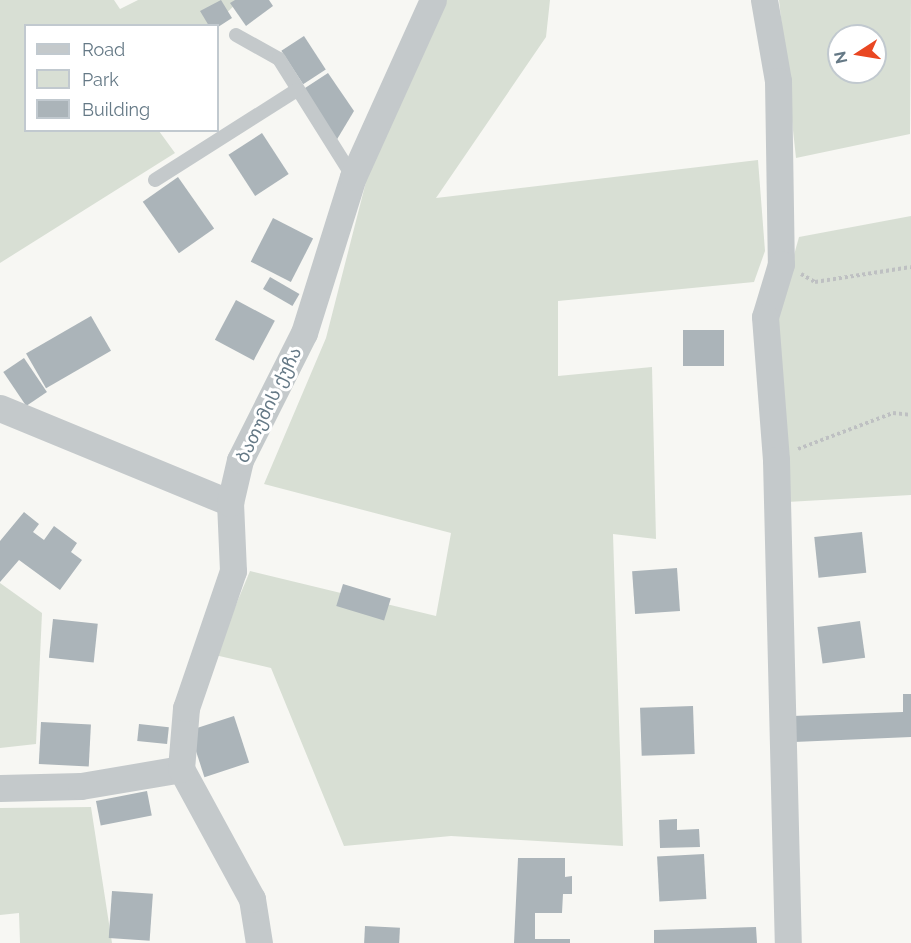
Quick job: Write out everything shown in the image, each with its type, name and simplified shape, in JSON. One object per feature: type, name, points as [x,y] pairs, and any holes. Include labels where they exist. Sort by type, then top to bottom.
[{"type":"street","points":[[764,0],[778,81],[782,264],[765,317],[776,460],[788,943]]},
{"type":"street","name":"ბათუმის ქუჩა","points":[[181,769],[186,708],[233,571],[230,503],[240,460],[304,333],[353,177],[431,4]]},
{"type":"street","points":[[0,408],[230,503]]},
{"type":"street","points":[[0,788],[81,786],[181,769],[252,899],[259,943]]},
{"type":"lane","points":[[236,35],[279,59],[353,177]]},
{"type":"lane","points":[[154,180],[297,90]]},
{"type":"path","points":[[782,264],[815,282],[911,267]]},
{"type":"path","points":[[776,460],[817,439],[893,414],[911,415]]},
{"type":"green space","points":[[0,0],[114,0],[120,9],[138,0],[240,0],[215,24],[24,24],[24,132],[160,132],[175,153],[0,263]]},
{"type":"green space","points":[[444,0],[550,0],[546,37],[436,198],[758,160],[765,251],[754,282],[558,301],[558,376],[652,367],[656,539],[613,534],[623,846],[451,836],[344,846],[271,668],[215,655],[250,571],[436,616],[451,533],[264,484],[326,338],[368,174]]},
{"type":"green space","points":[[779,0],[911,0],[910,134],[796,158]]},
{"type":"green space","points":[[911,216],[911,495],[787,502],[775,323],[799,237]]},
{"type":"green space","points":[[0,583],[42,613],[36,744],[0,748]]},
{"type":"green space","points":[[91,807],[112,943],[20,943],[19,913],[0,915],[0,808]]},
{"type":"building","points":[[221,0],[232,18],[219,26],[219,24],[208,24],[200,11]]},
{"type":"building","points":[[235,0],[269,0],[273,6],[246,26],[230,3]]},
{"type":"building","points":[[304,36],[326,70],[303,84],[281,51]]},
{"type":"building","points":[[328,73],[354,111],[336,141],[302,90]]},
{"type":"building","points":[[262,133],[289,174],[255,196],[228,155]]},
{"type":"building","points":[[178,177],[214,229],[179,253],[143,202]]},
{"type":"building","points":[[273,218],[313,238],[291,282],[251,262]]},
{"type":"building","points":[[270,277],[299,294],[292,306],[263,289]]},
{"type":"building","points":[[236,300],[275,321],[254,360],[215,340]]},
{"type":"building","points":[[91,316],[111,351],[46,388],[26,354]]},
{"type":"building","points":[[683,330],[724,330],[724,366],[683,366]]},
{"type":"building","points":[[24,358],[47,392],[26,406],[3,372]]},
{"type":"building","points":[[24,512],[39,524],[33,532],[44,540],[54,526],[77,543],[71,552],[82,560],[60,590],[19,560],[0,582],[0,541]]},
{"type":"building","points":[[862,532],[866,573],[819,578],[814,537]]},
{"type":"building","points":[[677,568],[680,611],[635,614],[632,571]]},
{"type":"building","points":[[343,584],[391,599],[384,621],[336,606]]},
{"type":"building","points":[[53,619],[98,624],[94,662],[49,658]]},
{"type":"building","points":[[860,621],[865,658],[823,664],[817,627]]},
{"type":"building","points":[[903,694],[911,694],[911,737],[794,742],[792,716],[903,712]]},
{"type":"building","points":[[693,706],[695,754],[642,756],[640,708]]},
{"type":"building","points":[[234,716],[249,763],[204,777],[189,731]]},
{"type":"building","points":[[41,722],[91,725],[89,767],[39,764]]},
{"type":"building","points":[[139,724],[169,727],[167,744],[137,741]]},
{"type":"building","points":[[147,791],[152,816],[101,825],[96,801]]},
{"type":"building","points":[[677,819],[677,830],[699,829],[700,847],[660,848],[659,820]]},
{"type":"building","points":[[704,854],[706,899],[659,901],[657,856]]},
{"type":"building","points":[[518,858],[565,858],[565,877],[572,876],[572,894],[563,894],[562,913],[535,913],[535,939],[570,939],[570,943],[514,943]]},
{"type":"building","points":[[112,891],[153,894],[150,941],[109,938]]},
{"type":"building","points":[[365,926],[400,928],[399,943],[364,943]]},
{"type":"building","points":[[756,927],[757,943],[654,943],[654,930]]}]
